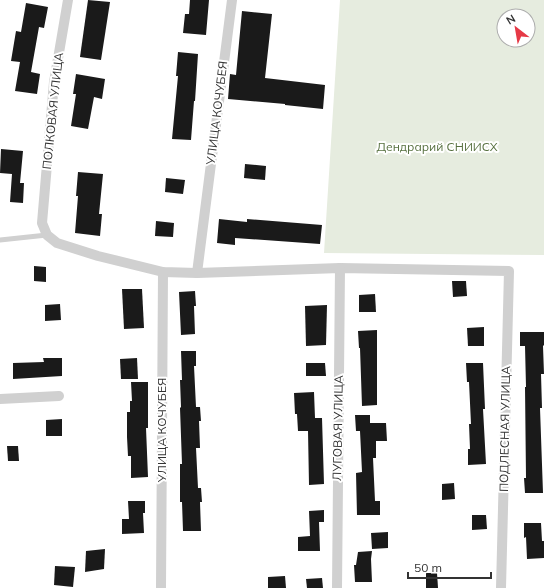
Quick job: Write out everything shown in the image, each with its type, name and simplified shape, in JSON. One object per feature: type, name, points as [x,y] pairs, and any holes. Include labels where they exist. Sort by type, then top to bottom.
[{"type":"street","name":"ПОЛКОВАЯ УЛИЦА","points":[[47,235],[42,223],[54,82],[68,0]]},
{"type":"street","name":"УЛИЦА КОЧУБЕЯ","points":[[197,273],[232,0]]},
{"type":"street","points":[[47,235],[57,243],[98,256],[163,272],[197,273],[340,268]]},
{"type":"street","name":"ПОДЛЕСНАЯ УЛИЦА","points":[[340,268],[509,271],[501,588]]},
{"type":"street","name":"ЛУГОВАЯ УЛИЦА","points":[[337,588],[340,268]]},
{"type":"street","name":"УЛИЦА КОЧУБЕЯ","points":[[161,588],[163,272]]},
{"type":"street","points":[[0,399],[59,396]]},
{"type":"lane","points":[[0,240],[47,235]]},
{"type":"green space","name":"Дендрарий СНИИСХ","points":[[340,0],[544,0],[544,255],[324,253]]},
{"type":"building","points":[[88,0],[110,2],[101,60],[80,57]]},
{"type":"building","points":[[190,0],[209,0],[206,35],[183,33],[185,14],[189,14]]},
{"type":"building","points":[[26,3],[48,7],[44,28],[39,27],[31,72],[40,74],[37,94],[15,91],[20,62],[11,61],[16,31],[21,32]]},
{"type":"building","points":[[242,11],[272,14],[265,78],[325,85],[323,109],[228,99],[230,74],[236,75]]},
{"type":"building","points":[[178,52],[198,54],[191,140],[172,139],[178,76],[176,76]]},
{"type":"building","points":[[76,74],[105,79],[102,99],[94,97],[88,129],[71,126],[76,94],[73,94]]},
{"type":"building","points":[[1,149],[23,151],[20,183],[24,183],[23,203],[10,202],[12,174],[0,173]]},
{"type":"building","points":[[245,164],[266,166],[265,180],[244,178]]},
{"type":"building","points":[[78,172],[103,174],[99,214],[102,214],[100,236],[75,233]]},
{"type":"building","points":[[166,178],[185,180],[183,194],[165,192]]},
{"type":"building","points":[[219,219],[247,222],[247,219],[322,225],[320,244],[235,238],[235,245],[217,243]]},
{"type":"building","points":[[156,221],[174,223],[173,237],[155,236]]},
{"type":"building","points":[[34,266],[46,267],[46,282],[34,281]]},
{"type":"building","points":[[452,281],[466,281],[467,296],[453,297]]},
{"type":"building","points":[[122,289],[142,289],[144,328],[124,329]]},
{"type":"building","points":[[195,291],[195,334],[181,335],[179,292]]},
{"type":"building","points":[[375,294],[376,312],[359,312],[359,295]]},
{"type":"building","points":[[60,304],[61,320],[45,321],[45,305]]},
{"type":"building","points":[[327,305],[326,345],[306,346],[305,306]]},
{"type":"building","points":[[484,327],[484,346],[468,346],[467,328]]},
{"type":"building","points":[[377,330],[377,405],[362,406],[358,331]]},
{"type":"building","points":[[520,332],[544,332],[544,374],[541,374],[542,408],[540,408],[543,493],[525,493],[525,346],[520,346]]},
{"type":"building","points":[[181,351],[196,351],[196,366],[194,366],[196,407],[200,407],[201,421],[199,421],[200,448],[196,448],[198,488],[201,488],[202,502],[200,502],[201,531],[183,531],[182,502],[180,502],[180,464],[182,464],[180,408],[180,380],[182,380]]},
{"type":"building","points":[[43,358],[62,358],[62,376],[13,379],[13,363],[44,362]]},
{"type":"building","points":[[137,358],[138,379],[121,379],[120,359]]},
{"type":"building","points":[[306,363],[325,363],[326,376],[306,376]]},
{"type":"building","points":[[466,363],[483,363],[485,409],[483,409],[486,464],[468,465],[468,449],[470,449],[469,424],[471,424],[469,382],[467,382]]},
{"type":"building","points":[[131,382],[148,382],[148,428],[146,428],[148,477],[131,478],[131,456],[128,456],[127,412],[130,412],[130,401],[132,401]]},
{"type":"building","points":[[314,392],[315,418],[322,418],[324,484],[309,485],[308,431],[298,431],[297,414],[295,414],[294,393]]},
{"type":"building","points":[[355,415],[370,415],[370,423],[386,423],[387,441],[376,441],[376,458],[373,458],[375,501],[380,501],[380,515],[357,515],[356,473],[362,472],[360,431],[356,431]]},
{"type":"building","points":[[62,419],[62,436],[46,436],[46,420]]},
{"type":"building","points":[[7,446],[18,446],[19,461],[8,461]]},
{"type":"building","points":[[454,483],[455,499],[442,500],[442,484]]},
{"type":"building","points":[[128,501],[145,501],[145,513],[143,513],[144,533],[122,534],[122,519],[129,519]]},
{"type":"building","points":[[324,510],[324,522],[319,522],[320,551],[298,551],[298,537],[310,536],[309,511]]},
{"type":"building","points":[[472,515],[486,515],[487,529],[472,530]]},
{"type":"building","points":[[524,523],[541,523],[542,541],[544,541],[544,558],[527,559],[526,537],[524,538]]},
{"type":"building","points":[[388,532],[388,548],[372,549],[371,533]]},
{"type":"building","points":[[105,549],[104,569],[85,572],[86,551]]},
{"type":"building","points":[[372,551],[372,582],[355,582],[354,565],[356,565],[358,552]]},
{"type":"building","points":[[55,566],[75,567],[73,587],[54,585]]},
{"type":"building","points":[[426,573],[437,573],[438,588],[426,588]]},
{"type":"building","points":[[285,576],[286,588],[268,588],[268,577]]},
{"type":"building","points":[[322,578],[323,588],[307,588],[306,579]]}]
